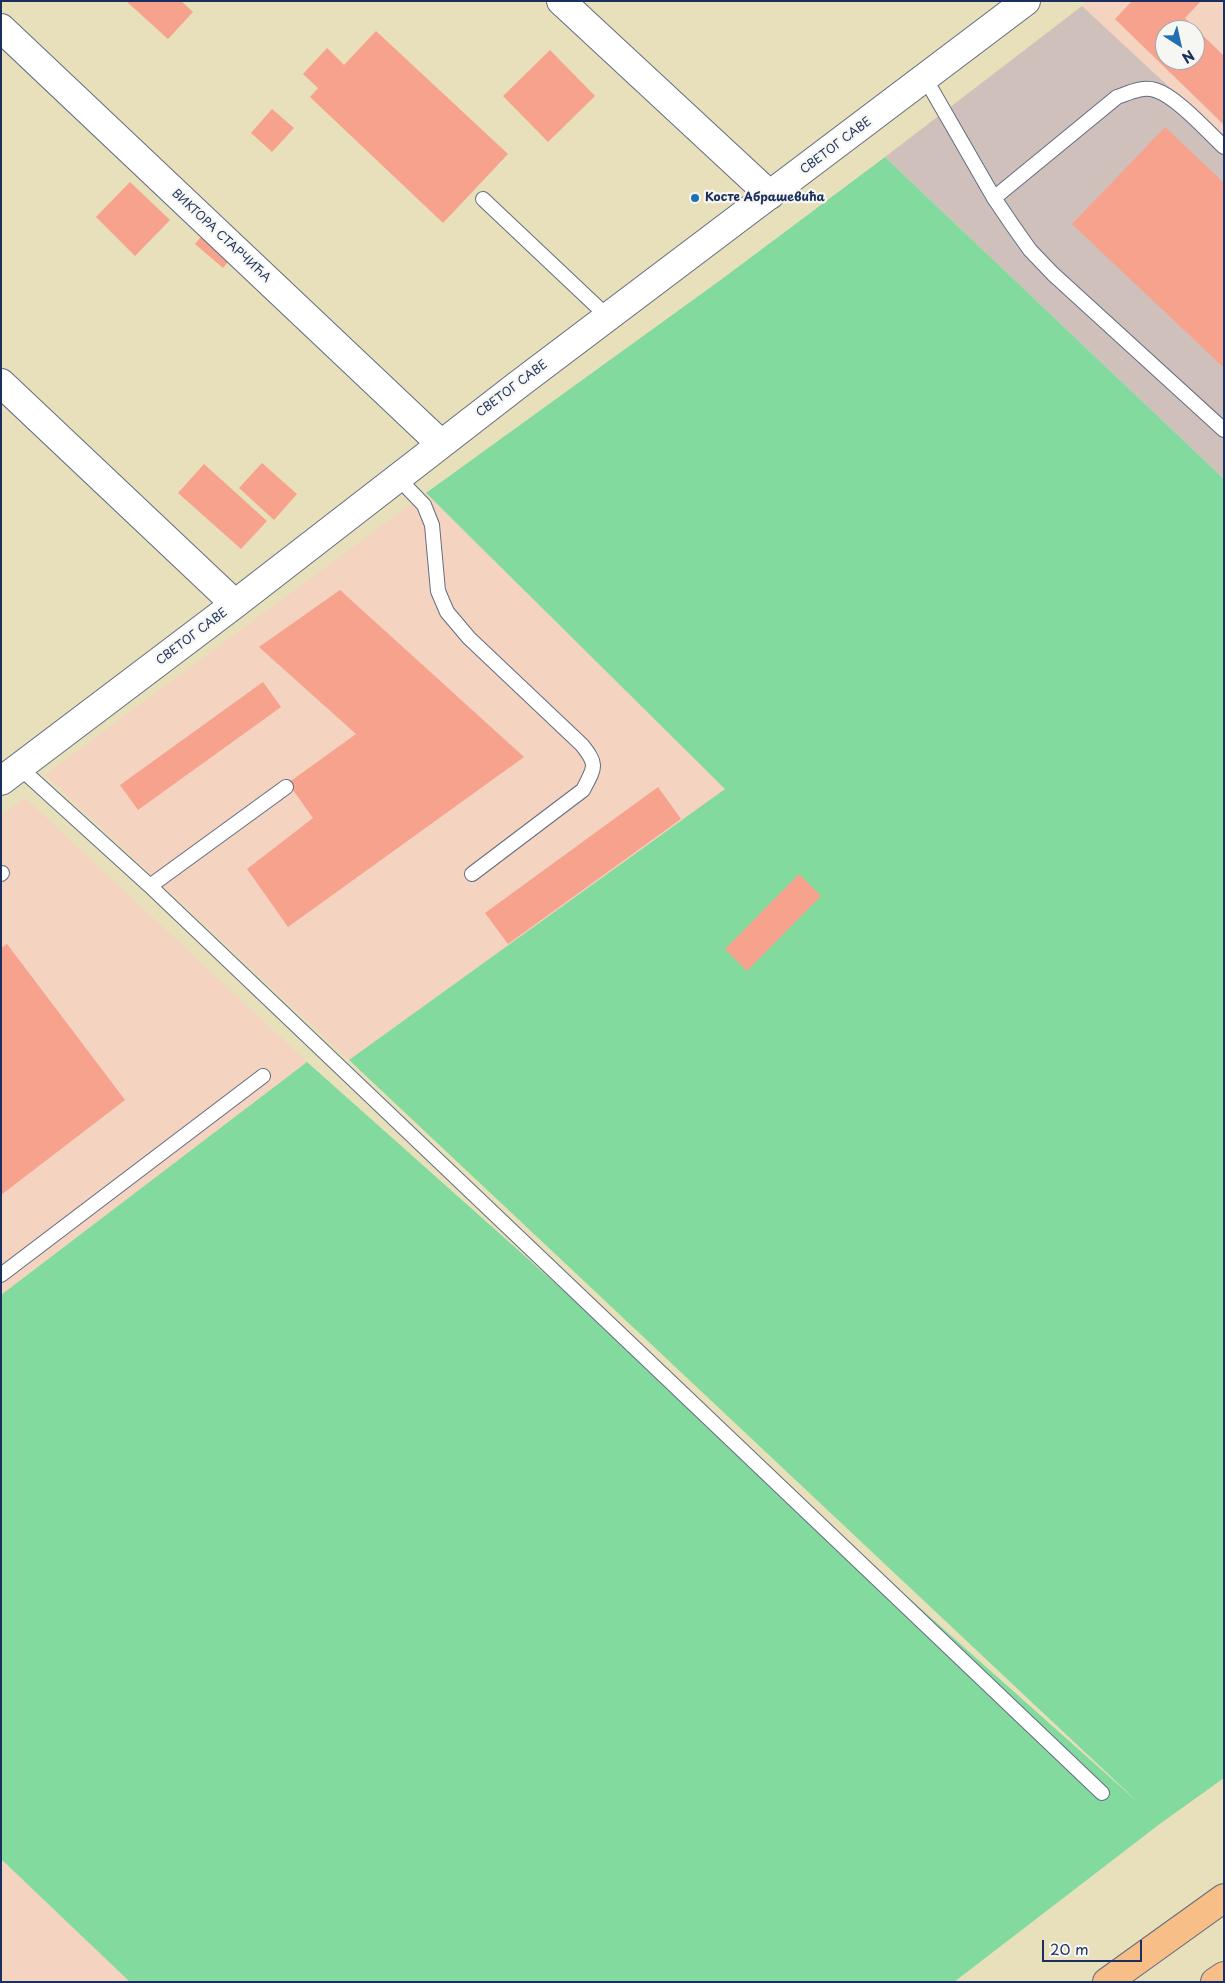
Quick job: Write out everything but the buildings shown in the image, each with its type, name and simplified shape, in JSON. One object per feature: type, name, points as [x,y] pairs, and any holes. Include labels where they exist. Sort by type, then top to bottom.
[{"type":"highway","points":[[1108,1982],[1224,1898]]},
{"type":"highway","points":[[1215,1982],[1224,1976]]},
{"type":"street","points":[[561,1],[770,195]]},
{"type":"street","name":"СВЕТОГ САВЕ","points":[[10,774],[235,604],[441,444],[1026,1]]},
{"type":"street","name":"ВИКТОРА СТАРЧИЋА","points":[[1,28],[441,444]]},
{"type":"street","points":[[1,384],[235,604]]},
{"type":"lane","points":[[925,78],[994,198],[1030,250],[1053,274],[1224,430]]},
{"type":"lane","points":[[994,198],[1117,97],[1139,89],[1155,90],[1174,100],[1224,147]]},
{"type":"lane","points":[[484,199],[608,317]]},
{"type":"lane","points":[[398,478],[424,505],[432,525],[438,591],[447,612],[469,638],[582,744],[592,758],[594,770],[583,790],[472,874]]},
{"type":"lane","points":[[10,774],[150,886],[1102,1793]]},
{"type":"lane","points":[[150,886],[286,787]]},
{"type":"lane","points":[[1,1275],[263,1076]]},
{"type":"shaded area","points":[[1088,1],[1224,1],[1224,138],[1082,6]]},
{"type":"shaded area","points":[[1082,6],[1224,138],[1224,479],[885,157]]},
{"type":"shaded area","points":[[426,493],[726,789],[349,1060],[45,775]]},
{"type":"shaded area","points":[[25,798],[307,1062],[1,1295],[1,816]]},
{"type":"shaded area","points":[[1,1859],[130,1982],[1,1982]]},
{"type":"green space","points":[[885,157],[1224,479],[1224,1778],[1161,1823],[954,1982],[130,1982],[1,1859],[1,1295],[307,1062],[1140,1804],[349,1060],[725,789],[426,493],[722,279]]},
{"type":"place","name":"Косте Абрашевића","points":[[695,198]]}]
